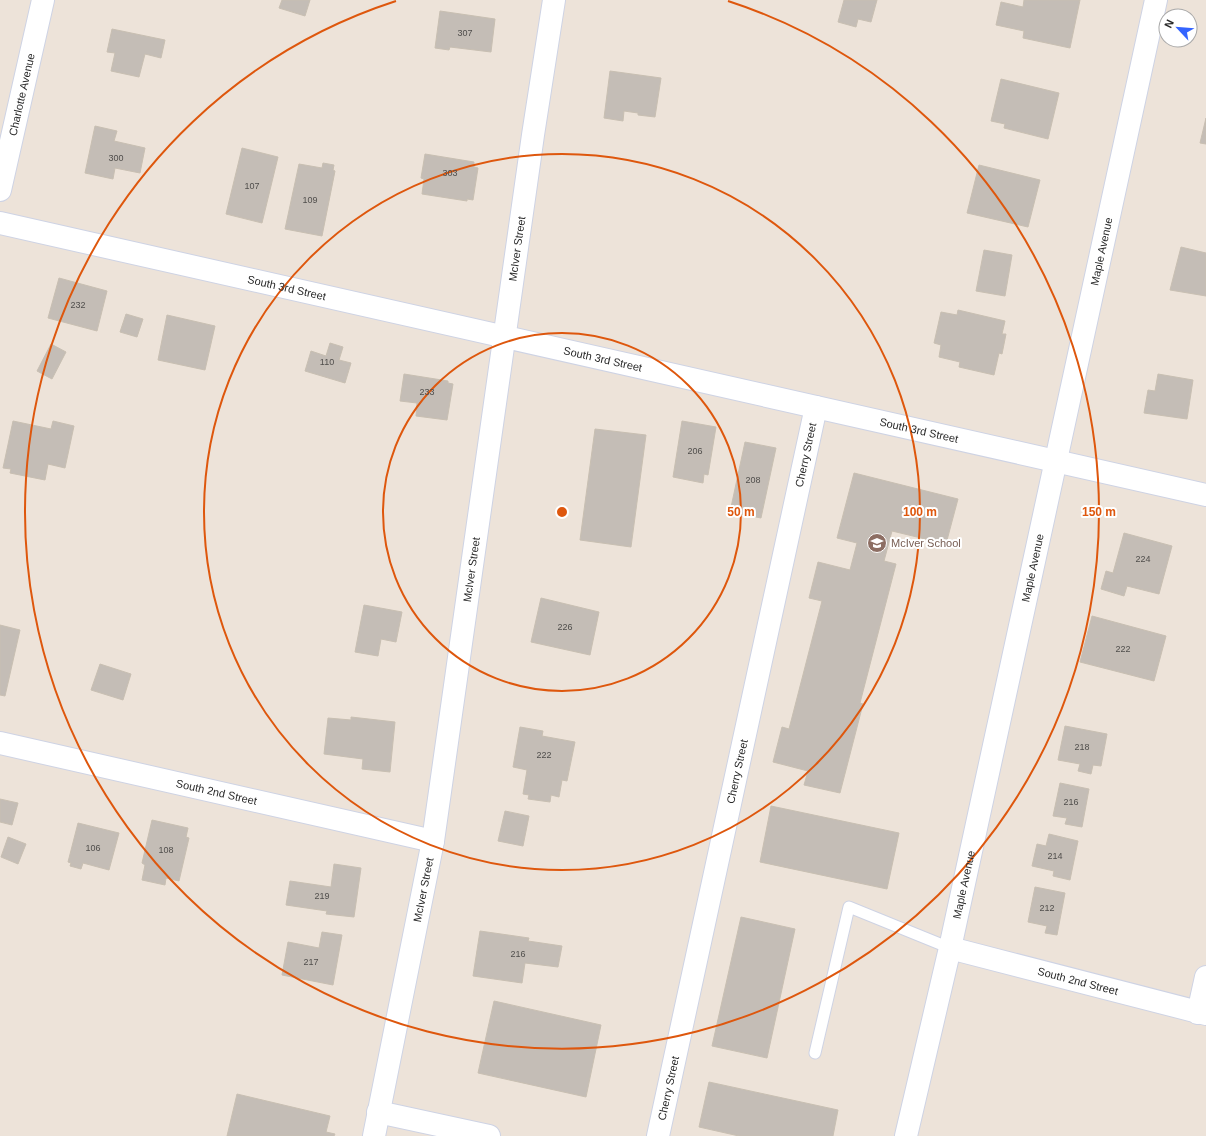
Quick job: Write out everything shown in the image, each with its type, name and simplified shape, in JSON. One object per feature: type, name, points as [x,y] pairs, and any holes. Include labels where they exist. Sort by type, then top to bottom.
[{"type":"street","name":"Charlotte Avenue","points":[[0,190],[43,0]]},
{"type":"street","name":"McIver Street","points":[[374,1136],[433,841],[504,337],[554,0]]},
{"type":"street","name":"Maple Avenue","points":[[906,1136],[950,948],[1156,0]]},
{"type":"street","name":"South 3rd Street","points":[[0,223],[1206,495]]},
{"type":"street","name":"Cherry Street","points":[[658,1136],[816,407]]},
{"type":"street","name":"South 2nd Street","points":[[0,744],[433,841]]},
{"type":"street","name":"South 2nd Street","points":[[950,948],[1202,1014]]},
{"type":"street","points":[[1202,1014],[1206,977]]},
{"type":"street","points":[[378,1112],[489,1136]]},
{"type":"lane","points":[[815,1053],[849,907],[950,948]]},
{"type":"building","points":[[282,0],[310,0],[305,16],[279,8]]},
{"type":"building","points":[[844,0],[877,0],[871,22],[858,19],[856,27],[838,22]]},
{"type":"building","points":[[1024,0],[1080,0],[1070,48],[1023,38],[1024,31],[996,25],[1001,2],[1023,7]]},
{"type":"building","points":[[440,11],[495,19],[491,52],[450,47],[449,50],[435,48]]},
{"type":"building","points":[[112,29],[165,40],[161,58],[145,54],[139,77],[111,71],[115,53],[107,52]]},
{"type":"building","points":[[610,71],[661,78],[655,117],[638,115],[638,113],[624,111],[623,121],[604,118]]},
{"type":"building","points":[[1001,79],[1059,93],[1048,139],[1004,128],[1005,124],[991,121]]},
{"type":"building","points":[[1206,118],[1206,144],[1200,143]]},
{"type":"building","points":[[95,126],[117,131],[114,141],[145,148],[140,173],[115,168],[113,179],[85,173]]},
{"type":"building","points":[[242,148],[278,157],[262,223],[226,214]]},
{"type":"building","points":[[425,154],[474,162],[474,167],[478,168],[473,200],[467,199],[467,201],[422,194],[424,179],[421,178]]},
{"type":"building","points":[[323,163],[334,165],[333,170],[335,171],[322,236],[285,229],[299,164],[322,168]]},
{"type":"building","points":[[979,165],[1040,180],[1028,227],[967,213]]},
{"type":"building","points":[[1181,247],[1206,253],[1206,296],[1170,290]]},
{"type":"building","points":[[984,250],[1012,255],[1005,296],[976,291]]},
{"type":"building","points":[[59,278],[107,291],[97,331],[48,318]]},
{"type":"building","points":[[958,310],[1005,321],[1002,334],[1006,334],[1002,354],[999,353],[994,375],[959,367],[960,362],[939,357],[941,345],[934,343],[941,312],[957,315]]},
{"type":"building","points":[[126,314],[143,319],[137,337],[120,332]]},
{"type":"building","points":[[167,315],[215,326],[205,370],[158,360]]},
{"type":"building","points":[[330,343],[343,347],[339,360],[351,363],[345,383],[305,371],[311,351],[326,356]]},
{"type":"building","points":[[51,344],[66,352],[52,379],[37,371]]},
{"type":"building","points":[[404,374],[448,381],[448,383],[453,384],[447,420],[416,416],[417,403],[400,401]]},
{"type":"building","points":[[1158,374],[1193,380],[1187,419],[1144,413],[1148,390],[1155,391]]},
{"type":"building","points":[[13,421],[51,429],[53,421],[74,426],[65,468],[48,464],[45,480],[10,473],[11,469],[3,468]]},
{"type":"building","points":[[682,421],[716,427],[708,475],[704,474],[703,483],[673,477]]},
{"type":"building","points":[[595,429],[646,435],[631,547],[580,540]]},
{"type":"building","points":[[745,442],[776,448],[761,518],[730,512]]},
{"type":"building","points":[[854,473],[958,499],[946,544],[892,531],[884,561],[896,564],[860,703],[863,704],[840,793],[804,785],[808,771],[773,762],[782,727],[789,729],[822,601],[809,598],[818,562],[850,570],[857,543],[837,538]]},
{"type":"building","points":[[1124,533],[1172,546],[1159,594],[1127,586],[1124,596],[1101,589],[1106,571],[1113,573]]},
{"type":"building","points":[[541,598],[599,612],[590,655],[531,642]]},
{"type":"building","points":[[364,605],[402,612],[396,642],[381,639],[378,656],[355,652]]},
{"type":"building","points":[[1092,616],[1166,636],[1154,681],[1080,662]]},
{"type":"building","points":[[0,625],[20,630],[5,696],[0,695]]},
{"type":"building","points":[[100,664],[131,674],[123,700],[91,690]]},
{"type":"building","points":[[351,717],[395,722],[390,772],[362,769],[363,759],[324,754],[328,718],[351,720]]},
{"type":"building","points":[[1065,726],[1107,734],[1101,766],[1093,765],[1091,774],[1078,771],[1080,764],[1058,760]]},
{"type":"building","points":[[520,727],[543,731],[542,736],[575,742],[567,781],[562,780],[559,797],[551,795],[550,802],[528,799],[529,795],[523,794],[527,770],[513,767]]},
{"type":"building","points":[[1060,783],[1089,789],[1082,827],[1065,824],[1067,818],[1053,816]]},
{"type":"building","points":[[0,799],[18,803],[12,825],[0,822]]},
{"type":"building","points":[[771,806],[899,833],[887,889],[760,862]]},
{"type":"building","points":[[505,811],[529,816],[523,846],[498,841]]},
{"type":"building","points":[[152,820],[188,828],[186,837],[189,838],[179,881],[166,878],[165,885],[142,880],[145,865],[142,863]]},
{"type":"building","points":[[78,823],[119,833],[109,870],[83,863],[81,869],[70,866],[71,863],[68,862]]},
{"type":"building","points":[[1049,834],[1078,841],[1070,880],[1053,876],[1054,871],[1032,866],[1037,844],[1046,846]]},
{"type":"building","points":[[8,837],[26,844],[18,864],[1,857]]},
{"type":"building","points":[[334,864],[361,868],[354,917],[326,914],[327,911],[286,905],[290,881],[331,887]]},
{"type":"building","points":[[1035,887],[1065,893],[1057,935],[1045,933],[1047,926],[1028,922]]},
{"type":"building","points":[[741,917],[795,929],[767,1058],[712,1046]]},
{"type":"building","points":[[480,931],[529,938],[528,941],[562,946],[558,967],[525,963],[522,983],[473,976]]},
{"type":"building","points":[[322,932],[342,935],[333,985],[282,975],[288,942],[319,948]]},
{"type":"building","points":[[494,1001],[601,1025],[586,1097],[478,1073]]},
{"type":"building","points":[[709,1082],[838,1110],[833,1136],[739,1136],[699,1127]]},
{"type":"building","points":[[237,1094],[330,1116],[326,1132],[335,1134],[334,1136],[227,1136]]},
{"type":"place","name":"McIver School","points":[[877,543]]}]
